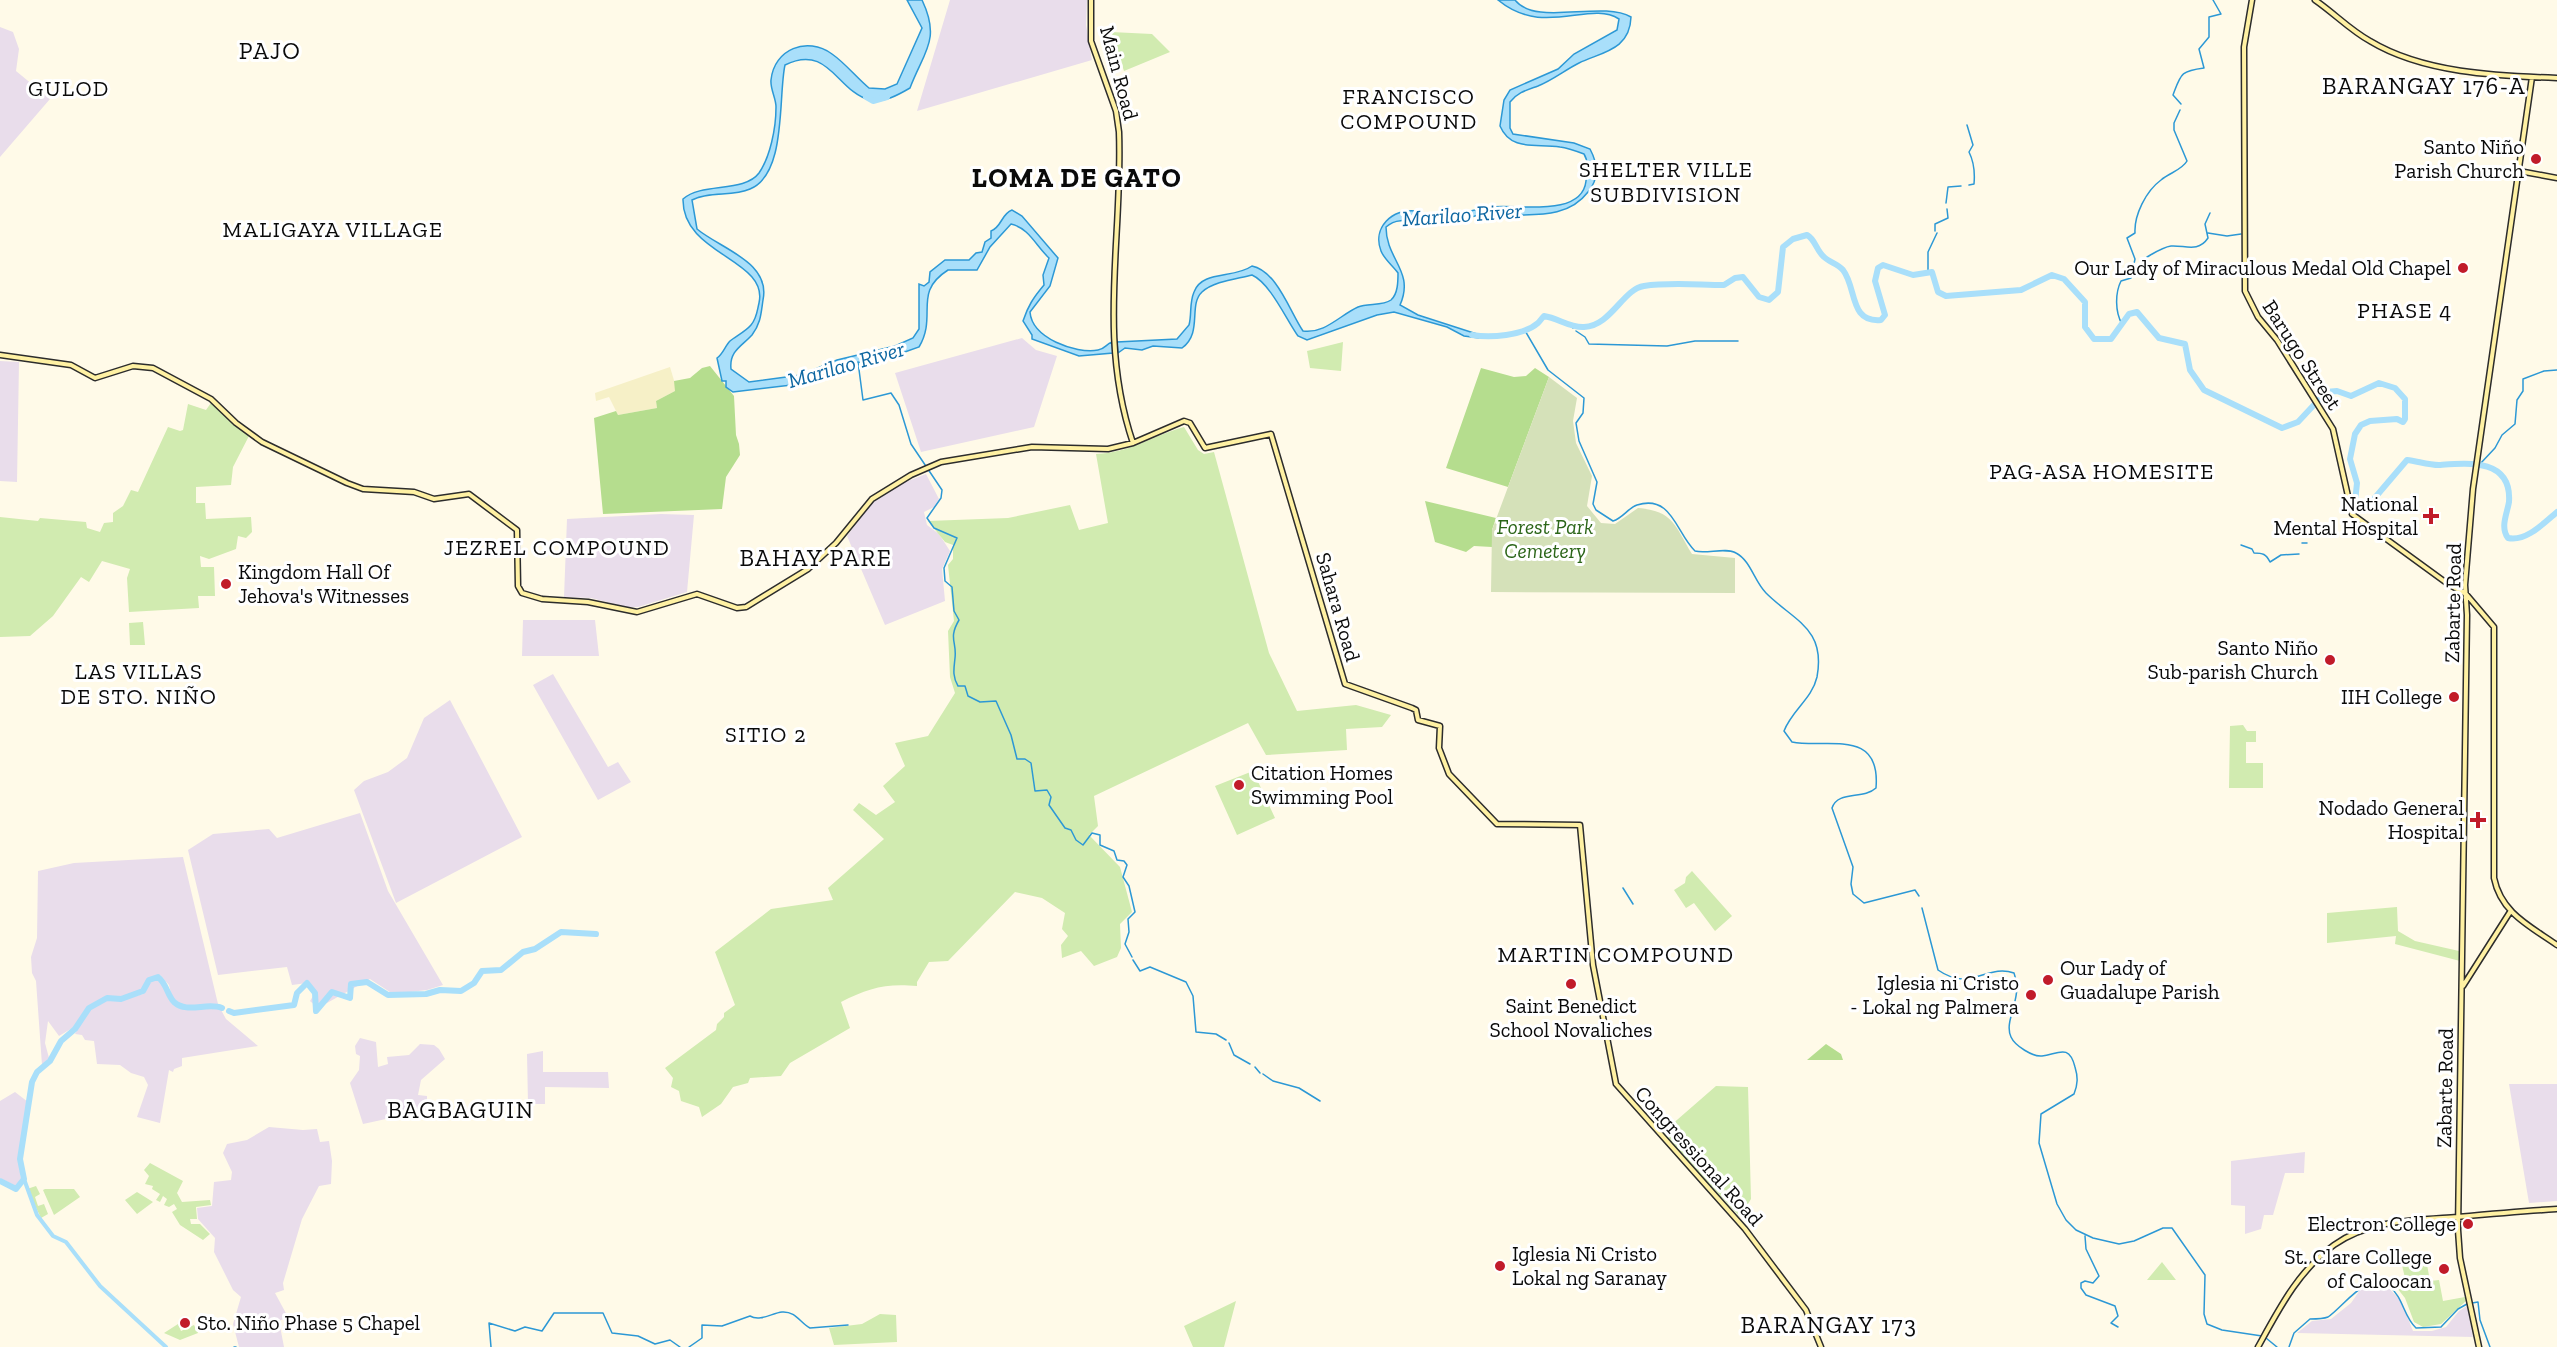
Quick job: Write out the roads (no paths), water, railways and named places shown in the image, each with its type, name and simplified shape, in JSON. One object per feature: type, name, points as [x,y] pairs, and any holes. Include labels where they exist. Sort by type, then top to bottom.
[{"type":"main road","name":"Main Road","points":[[1091,0],[1091,41],[1116,111],[1119,132],[1112,293],[1121,406],[1133,443]]},
{"type":"main road","name":"Barugo Street","points":[[2252,0],[2244,47],[2246,295],[2334,432],[2352,514],[2386,536],[2448,584],[2466,594],[2494,627],[2494,874],[2498,892],[2510,912]]},
{"type":"main road","points":[[2315,0],[2366,39],[2401,55],[2442,66],[2557,78]]},
{"type":"main road","name":"Zabarte Road","points":[[2479,1347],[2460,1258],[2457,1216],[2463,987],[2466,594],[2478,452],[2532,77]]},
{"type":"main road","points":[[2519,171],[2557,178]]},
{"type":"main road","points":[[0,355],[71,365],[95,378],[133,366],[153,368],[211,399],[236,423],[261,442],[347,483],[363,489],[414,492],[434,500],[460,494],[471,496],[518,530],[518,586],[524,594],[550,601],[588,602],[637,612],[698,594],[737,608],[746,607],[808,569],[836,543],[872,499],[922,470],[947,460],[1032,447],[1100,450],[1133,443]]},
{"type":"main road","name":"Sahara Road","points":[[1133,443],[1184,421],[1190,423],[1205,448],[1271,434],[1345,684],[1412,708],[1416,710],[1418,720],[1440,726],[1439,748],[1449,774],[1497,824],[1580,825]]},
{"type":"main road","name":"Congressional Road","points":[[1580,825],[1593,965],[1616,1084],[1745,1229],[1806,1310],[1821,1347]]},
{"type":"main road","points":[[2463,987],[2510,912],[2557,945]]},
{"type":"main road","points":[[2258,1347],[2290,1290],[2327,1251],[2361,1231],[2396,1222],[2557,1209]]},
{"type":"water","points":[[907,0],[922,0],[930,25],[928,45],[910,88],[896,96],[875,101],[849,88],[823,64],[812,60],[800,60],[785,65],[779,133],[770,168],[762,181],[750,189],[736,193],[699,197],[692,200],[697,229],[752,266],[763,287],[759,322],[752,335],[734,353],[731,369],[749,382],[801,375],[837,360],[895,346],[913,338],[919,329],[919,284],[924,286],[929,282],[930,272],[945,260],[969,260],[976,253],[982,252],[985,242],[991,238],[991,231],[1012,210],[1022,216],[1058,258],[1050,286],[1030,312],[1038,329],[1046,337],[1067,347],[1089,351],[1102,349],[1112,342],[1113,353],[1079,356],[1032,339],[1023,321],[1031,302],[1044,285],[1043,275],[1049,258],[1028,233],[1011,224],[990,247],[977,270],[948,270],[931,287],[924,335],[919,347],[856,363],[800,384],[733,392],[726,387],[726,381],[722,381],[717,358],[730,341],[753,322],[759,303],[759,288],[751,276],[696,233],[686,218],[683,199],[701,191],[743,183],[759,173],[772,142],[775,124],[776,104],[771,83],[773,69],[785,53],[803,46],[812,46],[832,54],[869,88],[885,89],[897,84],[922,28]]},
{"type":"water","points":[[1498,0],[1515,0],[1525,8],[1538,12],[1603,11],[1618,12],[1631,17],[1626,37],[1613,48],[1523,92],[1510,102],[1510,128],[1513,134],[1574,143],[1590,149],[1595,160],[1596,177],[1592,187],[1579,201],[1569,208],[1546,214],[1497,216],[1488,213],[1432,224],[1397,221],[1386,227],[1390,248],[1404,283],[1400,305],[1418,315],[1480,335],[1479,338],[1464,336],[1447,327],[1394,312],[1377,315],[1307,340],[1298,336],[1271,293],[1259,279],[1252,275],[1219,283],[1202,292],[1196,304],[1192,335],[1182,348],[1153,346],[1142,350],[1125,348],[1118,353],[1117,342],[1177,339],[1189,325],[1192,296],[1198,285],[1204,280],[1245,270],[1252,266],[1261,269],[1276,284],[1303,331],[1318,330],[1351,310],[1384,303],[1391,300],[1395,294],[1398,273],[1382,254],[1379,243],[1382,227],[1392,216],[1407,211],[1416,211],[1433,217],[1492,207],[1546,207],[1561,205],[1582,193],[1587,171],[1587,160],[1584,154],[1563,147],[1526,145],[1511,140],[1500,126],[1504,100],[1510,90],[1558,69],[1574,54],[1617,30],[1619,19],[1607,14],[1594,13],[1549,18],[1532,16],[1515,11]]},
{"type":"waterway","points":[[2181,104],[2173,95],[2178,82],[2186,72],[2204,68],[2199,49],[2209,37],[2209,17],[2221,14],[2213,0]]},
{"type":"waterway","name":"Marilao River","points":[[866,97],[873,101],[887,97]]},
{"type":"waterway","points":[[2122,324],[2117,308],[2118,291],[2121,281],[2131,278],[2135,259],[2127,238],[2135,233],[2139,211],[2150,190],[2187,161],[2174,130],[2174,123],[2180,110]]},
{"type":"waterway","points":[[1967,125],[1973,145],[1969,152],[1973,164],[1974,184],[1969,185]]},
{"type":"waterway","points":[[1946,203],[1948,187],[1961,186]]},
{"type":"waterway","points":[[1935,231],[1935,224],[1948,218],[1947,209]]},
{"type":"waterway","points":[[2135,268],[2144,266],[2147,257],[2165,248],[2171,246],[2196,247],[2204,243],[2208,238],[2205,224],[2210,213]]},
{"type":"waterway","points":[[1928,271],[1928,252],[1937,233]]},
{"type":"waterway","points":[[2208,233],[2227,236],[2241,234]]},
{"type":"waterway","points":[[1472,335],[1497,336],[1524,331],[1538,323],[1544,316],[1574,326],[1593,325],[1602,321],[1636,289],[1644,286],[1724,285],[1735,278],[1743,277],[1759,297],[1769,300],[1778,292],[1783,247],[1793,239],[1807,235],[1824,257],[1843,270],[1855,303],[1864,316],[1871,319],[1881,320],[1885,315],[1875,281],[1878,268],[1883,265],[1913,275],[1932,272],[1938,292],[1946,296],[2021,290],[2052,275],[2064,279],[2085,302],[2085,327],[2094,339],[2111,339],[2129,314],[2137,312],[2159,338],[2185,344],[2190,370],[2204,390],[2282,428],[2298,422],[2326,392],[2337,391],[2351,396],[2379,383],[2395,388],[2405,399],[2403,422],[2397,419],[2370,421],[2361,425],[2355,434],[2350,459],[2357,483],[2355,502],[2361,508],[2367,507],[2407,460],[2435,465],[2474,464],[2496,470],[2503,477],[2508,488],[2509,502],[2504,525],[2508,538],[2528,534],[2557,512]]},
{"type":"waterway","points":[[1524,329],[1548,370],[1584,398],[1583,413],[1576,423],[1579,441],[1597,482],[1593,504],[1596,510],[1613,521],[1637,505],[1649,503],[1658,505],[1672,517],[1695,551],[1732,551],[1741,557],[1766,593],[1797,619],[1812,636],[1819,660],[1817,677],[1811,692],[1784,731],[1792,742],[1849,745],[1861,748],[1870,756],[1875,769],[1876,788],[1871,792],[1840,799],[1832,808],[1853,867],[1851,884],[1853,894],[1864,903],[1915,890],[1919,896]]},
{"type":"waterway","points":[[1576,331],[1585,337],[1589,344],[1667,346],[1695,341],[1738,341]]},
{"type":"waterway","points":[[858,362],[863,400],[891,393],[899,405],[911,444],[942,490],[941,498],[927,518],[934,528],[957,538],[944,568],[945,581],[952,587],[954,611],[959,620],[953,636],[956,682],[958,686],[965,686],[968,696],[980,702],[996,701],[1011,735],[1017,759],[1025,759],[1031,763],[1035,791],[1047,790],[1051,797],[1049,805],[1065,828],[1071,830],[1076,840],[1083,845],[1092,833],[1100,835],[1100,845],[1114,851],[1117,860],[1124,861],[1127,865],[1123,877],[1129,886],[1135,912],[1128,919],[1129,932],[1125,944],[1132,957]]},
{"type":"waterway","points":[[2480,464],[2495,448],[2502,435],[2515,424],[2517,400],[2523,391],[2523,379],[2544,371],[2557,370]]},
{"type":"waterway","points":[[2302,543],[2307,543]]},
{"type":"waterway","points":[[2241,545],[2252,549],[2254,553],[2264,554],[2270,562],[2281,555],[2299,554]]},
{"type":"waterway","points":[[1623,888],[1633,904]]},
{"type":"waterway","points":[[1922,908],[1938,970],[1960,979],[1995,972],[2014,973],[2017,991],[2009,1023],[2013,1040],[2034,1055],[2066,1052],[2073,1060],[2077,1077],[2074,1094],[2041,1114],[2039,1143],[2057,1204],[2066,1220],[2076,1230],[2093,1238],[2119,1244],[2134,1241],[2163,1228],[2172,1228],[2205,1275],[2204,1314],[2207,1324],[2222,1330],[2262,1336]]},
{"type":"waterway","points":[[229,1011],[234,1013],[294,1005],[297,993],[307,983],[315,993],[316,1011],[332,992],[350,998],[351,984],[367,982],[388,995],[426,994],[440,990],[461,991],[474,983],[482,971],[501,970],[523,952],[535,949],[561,932],[596,934]]},
{"type":"waterway","points":[[1133,960],[1140,971],[1150,967],[1186,982],[1193,996],[1196,1032],[1216,1034],[1226,1040]]},
{"type":"waterway","points":[[0,1181],[16,1189],[24,1179],[20,1159],[32,1082],[37,1072],[50,1061],[61,1041],[75,1029],[89,1008],[107,998],[121,999],[143,991],[149,980],[158,977],[174,1002],[179,1005],[191,1008],[210,1006],[222,1008]]},
{"type":"waterway","points":[[1229,1043],[1234,1055],[1250,1064]]},
{"type":"waterway","points":[[1255,1067],[1260,1073]]},
{"type":"waterway","points":[[1263,1074],[1273,1081],[1299,1088],[1320,1101]]},
{"type":"waterway","points":[[24,1179],[37,1215],[53,1236],[66,1242],[100,1286],[166,1347]]},
{"type":"waterway","points":[[2085,1236],[2086,1249],[2099,1276],[2093,1283],[2085,1281],[2081,1283],[2081,1288],[2086,1295],[2115,1306],[2118,1316],[2111,1323],[2118,1327]]},
{"type":"waterway","points":[[2289,1347],[2294,1333],[2310,1319],[2328,1317],[2357,1291],[2373,1282],[2381,1282],[2394,1291],[2416,1328],[2441,1327],[2458,1309],[2467,1304]]},
{"type":"waterway","points":[[2472,1303],[2478,1302],[2480,1320],[2490,1347]]},
{"type":"waterway","points":[[689,1347],[702,1338],[702,1325],[722,1326],[750,1316],[762,1318],[787,1312],[810,1328],[848,1325]]},
{"type":"waterway","points":[[491,1347],[489,1323],[515,1331],[525,1327],[542,1331],[554,1313],[603,1313],[612,1333],[638,1336],[655,1344],[670,1340],[680,1347]]},
{"type":"waterway","points":[[2266,1338],[2277,1347]]},
{"type":"place","name":"Santo Niño Parish Church","points":[[2536,159]]},
{"type":"place","name":"Our Lady of Miraculous Medal Old Chapel","points":[[2463,268]]},
{"type":"place","name":"National Mental Hospital","points":[[2431,516]]},
{"type":"place","name":"Kingdom Hall Of Jehova's Witnesses","points":[[226,584]]},
{"type":"place","name":"Santo Niño Sub-parish Church","points":[[2330,660]]},
{"type":"place","name":"IIH College","points":[[2454,697]]},
{"type":"place","name":"Citation Homes Swimming Pool","points":[[1239,785]]},
{"type":"place","name":"Nodado General Hospital","points":[[2478,820]]},
{"type":"place","name":"Our Lady of Guadalupe Parish","points":[[2048,980]]},
{"type":"place","name":"Saint Benedict School Novaliches","points":[[1571,984]]},
{"type":"place","name":"Iglesia ni Cristo - Lokal ng Palmera","points":[[2031,995]]},
{"type":"place","name":"Electron College","points":[[2468,1224]]},
{"type":"place","name":"Iglesia Ni Cristo Lokal ng Saranay","points":[[1500,1266]]},
{"type":"place","name":"St. Clare College of Caloocan","points":[[2444,1269]]},
{"type":"place","name":"Sto. Niño Phase 5 Chapel","points":[[185,1323]]},
{"type":"district","name":"PAJO","points":[[270,51]]},
{"type":"district","name":"BARANGAY 176-A","points":[[2424,86]]},
{"type":"district","name":"GULOD","points":[[69,88]]},
{"type":"district","name":"FRANCISCO COMPOUND","points":[[1409,108]]},
{"type":"district","name":"LOMA DE GATO","points":[[1077,178]]},
{"type":"district","name":"SHELTER VILLE SUBDIVISION","points":[[1666,182]]},
{"type":"district","name":"MALIGAYA VILLAGE","points":[[333,229]]},
{"type":"district","name":"PHASE 4","points":[[2405,310]]},
{"type":"district","name":"PAG-ASA HOMESITE","points":[[2102,471]]},
{"type":"district","name":"JEZREL COMPOUND","points":[[557,547]]},
{"type":"district","name":"BAHAY PARE","points":[[816,558]]},
{"type":"district","name":"LAS VILLAS DE STO. NIÑO","points":[[139,684]]},
{"type":"district","name":"SITIO 2","points":[[766,734]]},
{"type":"district","name":"MARTIN COMPOUND","points":[[1616,954]]},
{"type":"district","name":"BAGBAGUIN","points":[[461,1110]]},
{"type":"district","name":"BARANGAY 173","points":[[1829,1325]]},
{"type":"park label","name":"Forest Park Cemetery","points":[[1545,539]]}]
